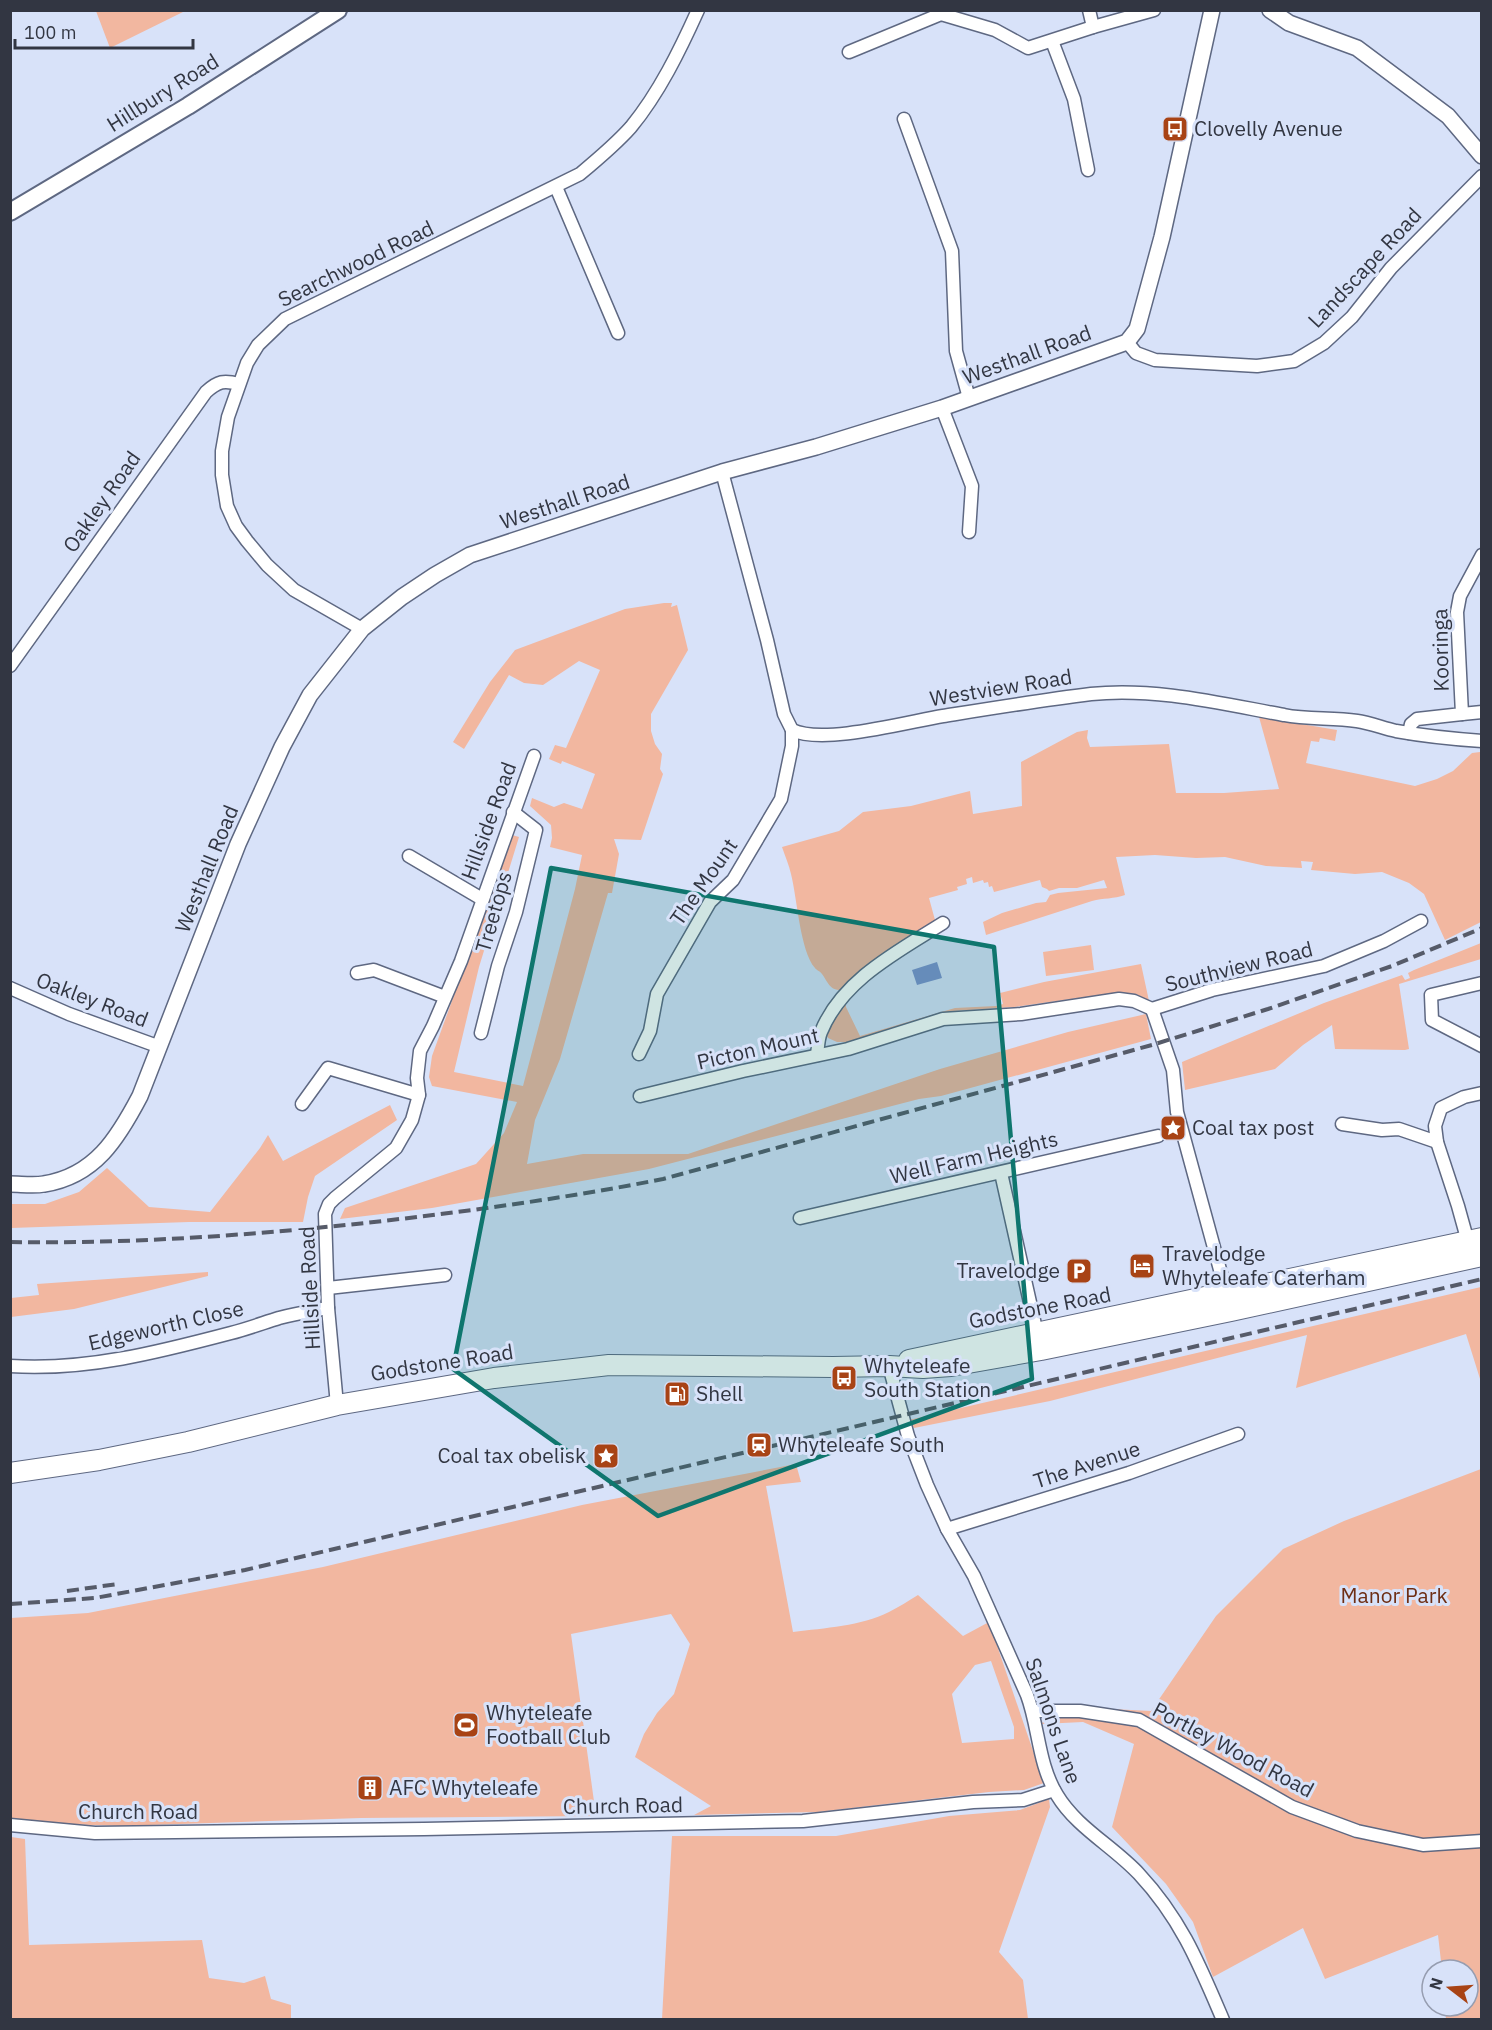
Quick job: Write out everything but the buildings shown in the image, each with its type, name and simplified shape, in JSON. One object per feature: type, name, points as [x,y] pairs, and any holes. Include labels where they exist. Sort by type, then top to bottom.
[{"type":"highway","name":"Godstone Road","points":[[10,1473],[99,1460],[188,1442],[337,1405],[494,1378],[609,1365],[889,1366],[920,1357],[1039,1342],[1229,1303],[1477,1245]]},
{"type":"main road","name":"Hillbury Road","points":[[10,212],[188,106],[338,10]]},
{"type":"street","name":"Searchwood Road","points":[[362,629],[294,590],[267,565],[236,526],[227,506],[222,475],[222,451],[228,417],[247,363],[258,345],[285,319],[556,188],[588,168],[632,126],[683,43],[698,10]]},
{"type":"street","points":[[1089,10],[1093,27]]},
{"type":"street","points":[[849,52],[941,14],[995,30],[1028,48],[1154,10]]},
{"type":"street","points":[[1127,342],[1137,329],[1162,237],[1212,10]]},
{"type":"street","points":[[1270,10],[1289,23],[1357,48],[1448,116],[1482,156]]},
{"type":"street","points":[[1052,40],[1074,99],[1088,170]]},
{"type":"street","points":[[904,119],[952,251],[957,351],[969,398]]},
{"type":"street","name":"Landscape Road","points":[[1127,342],[1136,353],[1155,360],[1257,366],[1294,361],[1324,343],[1352,317],[1391,268],[1425,231],[1482,176]]},
{"type":"street","points":[[556,188],[618,333]]},
{"type":"street","name":"Westhall Road","points":[[10,1184],[42,1185],[70,1178],[97,1160],[121,1132],[140,1096],[238,844],[282,747],[310,695],[362,629],[402,597],[470,555],[722,472],[816,447],[942,408],[1127,342]]},
{"type":"street","name":"Oakley Road","points":[[10,666],[206,392],[215,383],[225,381],[239,384]]},
{"type":"street","points":[[942,408],[972,486],[969,532]]},
{"type":"street","points":[[722,472],[767,640],[784,714],[792,730]]},
{"type":"street","name":"Kooringa","points":[[1462,714],[1458,612],[1460,596],[1482,555]]},
{"type":"street","name":"Westview Road","points":[[792,730],[801,734],[826,735],[1085,695],[1141,693],[1241,706],[1287,716],[1357,721],[1409,733],[1482,741]]},
{"type":"street","name":"Kooringa","points":[[1409,733],[1411,724],[1417,719],[1482,712]]},
{"type":"street","name":"The Mount","points":[[639,1054],[650,1030],[657,994],[710,902],[733,880],[781,799],[792,746],[792,730]]},
{"type":"street","name":"Hillside Road","points":[[337,1405],[328,1308],[326,1214],[329,1204],[396,1148],[412,1120],[419,1095],[417,1078],[420,1050],[446,997],[460,961],[534,756]]},
{"type":"street","name":"Treetops","points":[[481,1033],[498,966],[516,912],[536,831],[513,812]]},
{"type":"street","name":"Hillside Road","points":[[409,856],[482,899]]},
{"type":"street","name":"Southview Road","points":[[884,1038],[943,1019],[1021,1014],[1119,999],[1134,1001],[1152,1009],[1212,990],[1324,966],[1384,941],[1421,921]]},
{"type":"street","points":[[817,1055],[820,1033],[840,1000],[867,972],[943,923]]},
{"type":"street","points":[[357,973],[374,970],[446,997]]},
{"type":"street","points":[[1482,983],[1431,995],[1432,1020],[1482,1046]]},
{"type":"street","name":"Oakley Road","points":[[10,988],[69,1014],[159,1047]]},
{"type":"street","points":[[1152,1009],[1173,1070],[1177,1112],[1229,1303]]},
{"type":"street","name":"Picton Mount","points":[[640,1096],[848,1049],[884,1038]]},
{"type":"street","points":[[302,1104],[328,1068],[419,1095]]},
{"type":"street","points":[[1477,1245],[1458,1206],[1437,1142],[1435,1126],[1441,1108],[1464,1097],[1482,1093]]},
{"type":"street","points":[[1342,1124],[1382,1130],[1400,1129],[1437,1142]]},
{"type":"street","name":"Well Farm Heights","points":[[800,1218],[1158,1136]]},
{"type":"street","points":[[1001,1173],[1039,1342]]},
{"type":"street","points":[[328,1287],[445,1275]]},
{"type":"street","name":"Edgeworth Close","points":[[10,1366],[65,1367],[95,1363],[151,1352],[231,1333],[279,1318],[328,1308]]},
{"type":"street","name":"Salmons Lane","points":[[889,1366],[908,1436],[947,1529],[978,1584],[1033,1711],[1035,1731],[1054,1790],[1065,1806],[1131,1866],[1166,1905],[1191,1946],[1223,2019]]},
{"type":"street","name":"The Avenue","points":[[947,1529],[1129,1473],[1238,1434]]},
{"type":"street","name":"Portley Wood Road","points":[[1033,1711],[1080,1711],[1139,1720],[1292,1807],[1357,1831],[1423,1845],[1482,1841]]},
{"type":"street","name":"Church Road","points":[[10,1825],[95,1833],[803,1821],[973,1802],[1023,1800],[1054,1790]]},
{"type":"highlighted area","points":[[551,868],[994,947],[1032,1379],[658,1516],[453,1369]]},
{"type":"green space","points":[[96,10],[185,11],[110,48]]},
{"type":"green space","points":[[672,603],[671,607],[677,605],[688,650],[651,714],[651,731],[655,744],[662,754],[660,769],[663,774],[641,840],[614,839],[619,854],[612,893],[608,893],[560,1059],[535,1120],[527,1164],[583,1154],[688,1154],[940,1069],[1068,1032],[1146,1014],[1151,1039],[941,1096],[919,1099],[649,1169],[432,1208],[340,1219],[345,1208],[476,1164],[504,1133],[517,1102],[432,1086],[429,1077],[432,1056],[512,835],[519,837],[479,967],[454,1072],[523,1086],[582,855],[550,847],[551,825],[530,806],[532,798],[554,807],[564,803],[582,809],[595,774],[562,761],[561,764],[549,759],[555,745],[566,748],[600,670],[579,661],[543,685],[524,683],[509,675],[464,749],[453,742],[490,682],[515,650],[625,609]]},
{"type":"green space","points":[[1259,717],[1337,730],[1335,741],[1320,738],[1319,742],[1311,741],[1306,763],[1415,786],[1453,771],[1472,753],[1480,752],[1481,922],[1445,940],[1424,894],[1409,883],[1382,872],[1355,874],[1311,870],[1313,862],[1301,861],[1302,868],[1266,866],[1225,857],[1196,858],[1155,855],[1116,857],[1125,895],[1092,901],[986,935],[983,922],[1002,913],[1046,902],[1050,895],[1058,893],[1107,888],[1104,880],[1077,888],[1059,888],[1049,891],[1042,887],[1040,880],[994,892],[988,882],[984,883],[983,880],[973,883],[972,877],[966,879],[967,884],[957,887],[958,890],[929,898],[935,920],[932,924],[883,954],[841,990],[831,987],[810,960],[802,937],[791,874],[782,847],[839,831],[863,812],[911,806],[970,791],[973,814],[1022,806],[1021,762],[1077,732],[1088,730],[1087,738],[1090,747],[1169,744],[1176,793],[1224,793],[1279,789]]},
{"type":"green space","points":[[1481,943],[1481,959],[1399,984],[1409,1049],[1335,1049],[1332,1025],[1303,1045],[1275,1069],[1185,1090],[1182,1062],[1324,1003],[1402,975],[1405,980],[1410,978],[1408,973],[1414,970]]},
{"type":"green space","points":[[1091,945],[1094,970],[1046,976],[1043,952]]},
{"type":"green space","points":[[1141,964],[1149,1001],[1136,994],[1114,993],[1014,1007],[954,1011],[850,1042],[837,1042],[827,1036],[846,1003],[860,1036],[955,1008],[1003,1004],[1000,993],[1044,982]]},
{"type":"green space","points":[[390,1105],[397,1120],[315,1176],[303,1222],[189,1222],[11,1228],[11,1204],[45,1204],[79,1192],[107,1168],[149,1207],[210,1212],[268,1135],[283,1161]]},
{"type":"green space","points":[[208,1272],[208,1276],[74,1309],[11,1317],[11,1298],[39,1295],[37,1284]]},
{"type":"green space","points":[[1481,1287],[1481,1382],[1466,1334],[1296,1388],[1307,1335],[1050,1401],[914,1428],[909,1420]]},
{"type":"green space","points":[[796,1464],[801,1482],[766,1486],[793,1632],[842,1626],[878,1617],[918,1595],[963,1636],[989,1622],[1044,1783],[1024,1790],[818,1812],[694,1815],[711,1806],[635,1757],[644,1734],[657,1713],[674,1694],[690,1644],[671,1614],[571,1634],[596,1816],[361,1818],[119,1826],[11,1822],[11,1618],[88,1613],[323,1567],[582,1505]],"holes":[[[991,1661],[1014,1727],[1014,1739],[962,1743],[952,1694],[975,1665]]]},
{"type":"green space","name":"Manor Park","points":[[1481,1469],[1481,2019],[1446,2019],[1480,2018],[1480,1958],[1441,1958],[1438,1935],[1325,1979],[1303,1928],[1213,1977],[1193,1922],[1166,1884],[1112,1827],[1134,1744],[1083,1722],[1042,1724],[1044,1718],[1072,1707],[1151,1711],[1216,1616],[1283,1549],[1344,1521]]},
{"type":"green space","points":[[1049,1799],[1050,1807],[999,1952],[1023,1980],[1028,2019],[662,2019],[672,1836],[836,1836],[949,1816],[1020,1810]]},
{"type":"green space","points":[[11,1837],[25,1839],[29,1945],[202,1940],[209,1978],[244,1983],[265,1976],[271,1999],[291,2005],[291,2019],[11,2019]]},
{"type":"water","points":[[937,962],[942,978],[917,985],[912,970]]},
{"type":"railway","points":[[10,1242],[147,1240],[329,1227],[519,1204],[663,1179],[1152,1045],[1268,1009],[1392,966],[1482,928]]},
{"type":"railway","points":[[10,1604],[95,1598],[245,1570],[1482,1279]]},
{"type":"railway","points":[[67,1591],[118,1584]]},
{"type":"place","name":"Clovelly Avenue","points":[[1175,129]]},
{"type":"place","name":"Coal tax post","points":[[1173,1128]]},
{"type":"place","name":"Travelodge Whyteleafe Caterham","points":[[1142,1266]]},
{"type":"place","name":"Travelodge","points":[[1079,1271]]},
{"type":"place","name":"Whyteleafe South Station","points":[[844,1378]]},
{"type":"place","name":"Shell","points":[[677,1394]]},
{"type":"place","name":"Whyteleafe South","points":[[759,1445]]},
{"type":"place","name":"Coal tax obelisk","points":[[606,1456]]},
{"type":"place","name":"Whyteleafe Football Club","points":[[466,1725]]},
{"type":"place","name":"AFC Whyteleafe","points":[[370,1788]]}]
